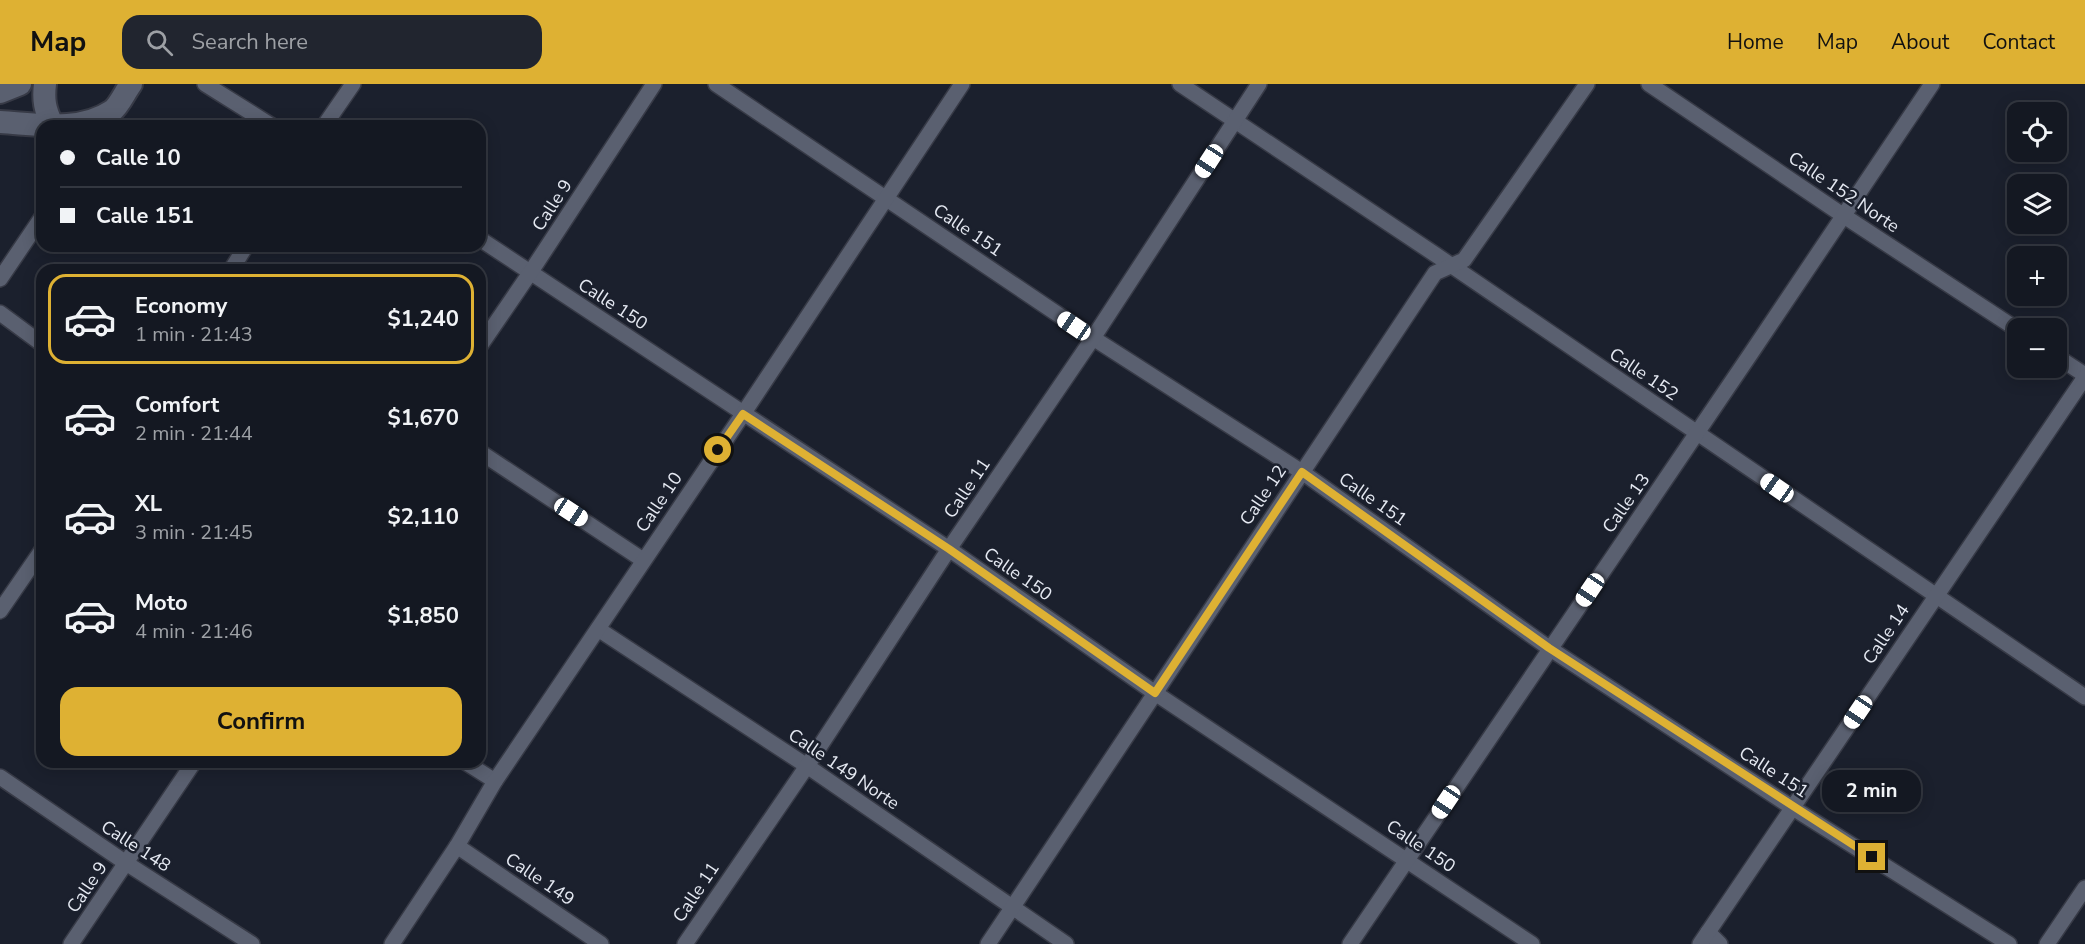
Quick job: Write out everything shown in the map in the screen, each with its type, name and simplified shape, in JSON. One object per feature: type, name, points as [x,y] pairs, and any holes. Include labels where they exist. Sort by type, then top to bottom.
[{"type":"main road","points":[[0,92],[20,84]]},
{"type":"main road","points":[[45,84],[43,99],[45,111],[51,120]]},
{"type":"main road","points":[[108,118],[131,84]]},
{"type":"main road","points":[[0,122],[36,124]]},
{"type":"street","points":[[205,84],[262,120]]},
{"type":"street","points":[[328,120],[353,84]]},
{"type":"street","name":"Calle 9","points":[[486,337],[654,84]]},
{"type":"street","name":"Calle 151","points":[[716,84],[1093,338],[1302,472],[1549,648],[1793,808],[2009,944]]},
{"type":"street","name":"Calle 10","points":[[392,944],[457,846],[495,782],[962,84]]},
{"type":"street","name":"Calle 152","points":[[1180,84],[2085,697]]},
{"type":"street","name":"Calle 11","points":[[685,944],[807,766],[1260,84]]},
{"type":"street","name":"Calle 12","points":[[988,944],[1435,273],[1464,260],[1587,84]]},
{"type":"street","name":"Calle 152 Norte","points":[[1649,84],[2007,323]]},
{"type":"street","name":"Calle 13","points":[[1350,944],[1549,648],[1698,434],[1932,84]]},
{"type":"street","points":[[0,279],[36,226]]},
{"type":"street","name":"Calle 150","points":[[486,243],[949,549],[1155,693],[1532,944]]},
{"type":"street","points":[[0,313],[36,340]]},
{"type":"street","points":[[2067,364],[2085,376]]},
{"type":"street","name":"Calle 14","points":[[1704,938],[2085,376]]},
{"type":"street","points":[[486,456],[643,560]]},
{"type":"street","points":[[0,610],[36,559]]},
{"type":"street","name":"Calle 149 Norte","points":[[598,629],[807,766],[1066,944]]},
{"type":"street","name":"Calle 9","points":[[71,944],[190,768]]},
{"type":"street","points":[[474,768],[495,782]]},
{"type":"street","name":"Calle 148","points":[[0,777],[126,863],[252,944]]},
{"type":"street","name":"Calle 149","points":[[457,846],[601,944]]},
{"type":"street","points":[[2047,944],[2085,888]]},
{"type":"street","points":[[1704,938],[1720,944]]},
{"type":"route","points":[[718,450],[743,414],[949,549],[1155,693],[1302,472],[1549,648],[1872,857]]}]
